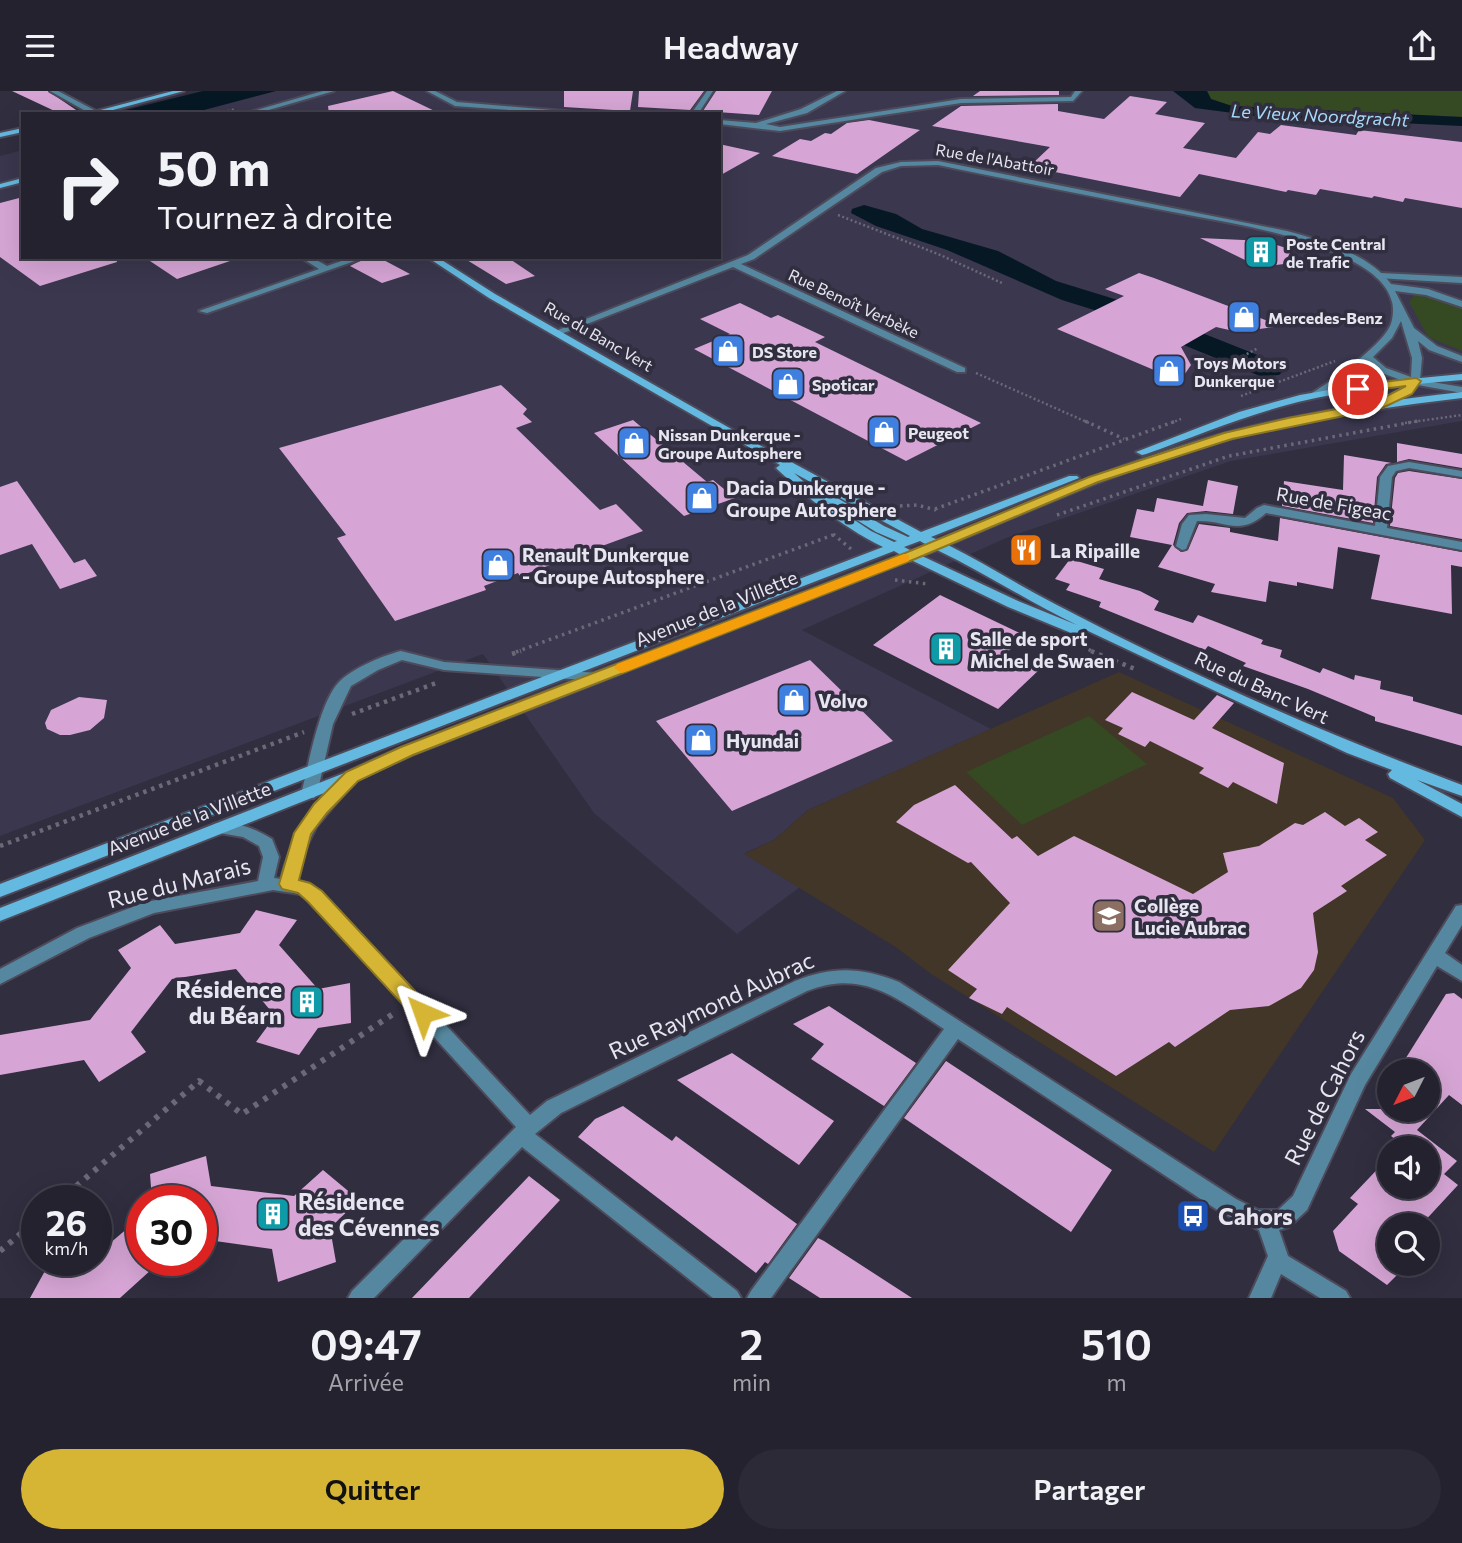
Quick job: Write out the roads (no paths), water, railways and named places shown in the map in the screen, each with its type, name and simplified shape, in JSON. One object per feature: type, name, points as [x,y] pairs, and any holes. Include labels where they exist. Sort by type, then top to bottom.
[{"type":"main road","points":[[95,112],[181,91]]},
{"type":"main road","points":[[0,135],[21,130]]},
{"type":"main road","points":[[0,186],[21,181]]},
{"type":"main road","name":"Rue du Banc Vert","points":[[434,259],[492,296],[558,331],[750,444],[918,536],[980,566],[1034,599],[1157,660],[1352,749],[1462,791]]},
{"type":"main road","name":"Avenue de la Villette","points":[[0,891],[890,546],[1249,412],[1316,395],[1462,377]]},
{"type":"main road","name":"Avenue de la Villette","points":[[0,915],[309,794],[407,751],[915,554],[1094,480],[1173,452],[1267,426],[1378,405],[1462,395]]},
{"type":"main road","name":"Rue du Banc Vert","points":[[750,444],[869,522],[905,541],[937,545]]},
{"type":"main road","name":"Rue du Banc Vert","points":[[780,466],[830,510],[890,546],[1091,627]]},
{"type":"main road","name":"Rue du Banc Vert","points":[[915,554],[1041,617],[1157,660]]},
{"type":"main road","name":"Rue du Banc Vert","points":[[1352,749],[1462,811]]},
{"type":"street","points":[[53,91],[89,112]]},
{"type":"street","points":[[253,112],[331,91]]},
{"type":"street","points":[[430,91],[455,104],[568,112]]},
{"type":"street","points":[[695,112],[710,91]]},
{"type":"street","points":[[756,125],[804,111],[842,91]]},
{"type":"street","points":[[721,122],[780,129],[961,101],[1073,99],[1079,91]]},
{"type":"street","name":"Rue de l'Abattoir","points":[[558,331],[763,250],[884,168],[916,163],[946,164],[1270,229],[1322,245],[1362,264],[1380,276],[1389,287],[1409,329],[1419,367],[1416,381]]},
{"type":"street","points":[[308,259],[326,269]]},
{"type":"street","points":[[204,311],[356,259]]},
{"type":"street","name":"Rue Benoît Verbèke","points":[[733,264],[961,370]]},
{"type":"street","points":[[1380,276],[1462,280]]},
{"type":"street","points":[[1389,287],[1428,292],[1462,304]]},
{"type":"street","points":[[1316,395],[1367,356],[1394,330],[1396,302]]},
{"type":"street","name":"Rue de l'Abattoir","points":[[1409,329],[1427,345],[1462,359]]},
{"type":"street","points":[[1367,356],[1377,367],[1416,381],[1462,390]]},
{"type":"street","points":[[1378,405],[1408,392],[1416,381]]},
{"type":"street","points":[[1381,531],[1386,477],[1392,468],[1409,465],[1462,474]]},
{"type":"street","name":"Rue de Figeac","points":[[1182,546],[1188,524],[1193,518],[1244,522],[1252,520],[1258,511],[1264,509],[1462,546]]},
{"type":"street","points":[[309,794],[326,724],[346,683],[363,671],[401,655],[435,664],[598,677]]},
{"type":"street","points":[[288,884],[303,833],[321,808],[352,776]]},
{"type":"street","points":[[220,828],[247,832],[266,843],[271,857],[265,884]]},
{"type":"street","name":"Rue du Marais","points":[[0,977],[115,919],[152,907],[265,884],[288,884],[304,888],[412,1001],[525,1131],[730,1298]]},
{"type":"street","name":"Rue de Cahors","points":[[1266,1222],[1287,1218],[1300,1203],[1358,1080],[1462,911]]},
{"type":"street","points":[[1434,955],[1462,974]]},
{"type":"street","name":"Rue Raymond Aubrac","points":[[359,1298],[525,1131],[563,1101],[802,986],[832,975],[843,974],[874,979],[892,987],[1229,1206],[1266,1222]]},
{"type":"street","points":[[758,1298],[955,1028]]},
{"type":"street","points":[[1260,1298],[1278,1261],[1277,1249],[1266,1222]]},
{"type":"street","points":[[1278,1261],[1339,1298]]},
{"type":"water","points":[[203,91],[276,91],[197,112],[118,112]]},
{"type":"water","name":"Le Vieux Noordgracht","points":[[1173,91],[1207,91],[1211,99],[1232,106],[1462,117],[1462,126],[1256,116],[1195,108]]},
{"type":"water","points":[[864,205],[896,214],[922,229],[998,251],[1056,281],[1124,302],[1288,367],[1279,375],[1260,376],[1107,314],[1062,300],[947,250],[876,226],[851,213],[852,209]]},
{"type":"place","name":"Poste Central de Trafic","points":[[1261,252]]},
{"type":"place","name":"Mercedes-Benz","points":[[1244,317]]},
{"type":"place","name":"DS Store","points":[[728,351]]},
{"type":"place","name":"Toys Motors Dunkerque","points":[[1169,371]]},
{"type":"place","name":"Spoticar","points":[[788,384]]},
{"type":"place","name":"Peugeot","points":[[884,432]]},
{"type":"place","name":"Nissan Dunkerque - Groupe Autosphere","points":[[634,443]]},
{"type":"place","name":"Dacia Dunkerque - Groupe Autosphere","points":[[702,498]]},
{"type":"place","name":"La Ripaille","points":[[1026,550]]},
{"type":"place","name":"Renault Dunkerque - Groupe Autosphere","points":[[498,565]]},
{"type":"place","name":"Salle de sport Michel de Swaen","points":[[946,649]]},
{"type":"place","name":"Volvo","points":[[794,700]]},
{"type":"place","name":"Hyundai","points":[[701,740]]},
{"type":"place","name":"Collège Lucie Aubrac","points":[[1109,916]]},
{"type":"place","name":"Résidence du Béarn","points":[[307,1002]]},
{"type":"place","name":"Résidence des Cévennes","points":[[273,1214]]},
{"type":"place","name":"Cahors","points":[[1193,1216]]}]
